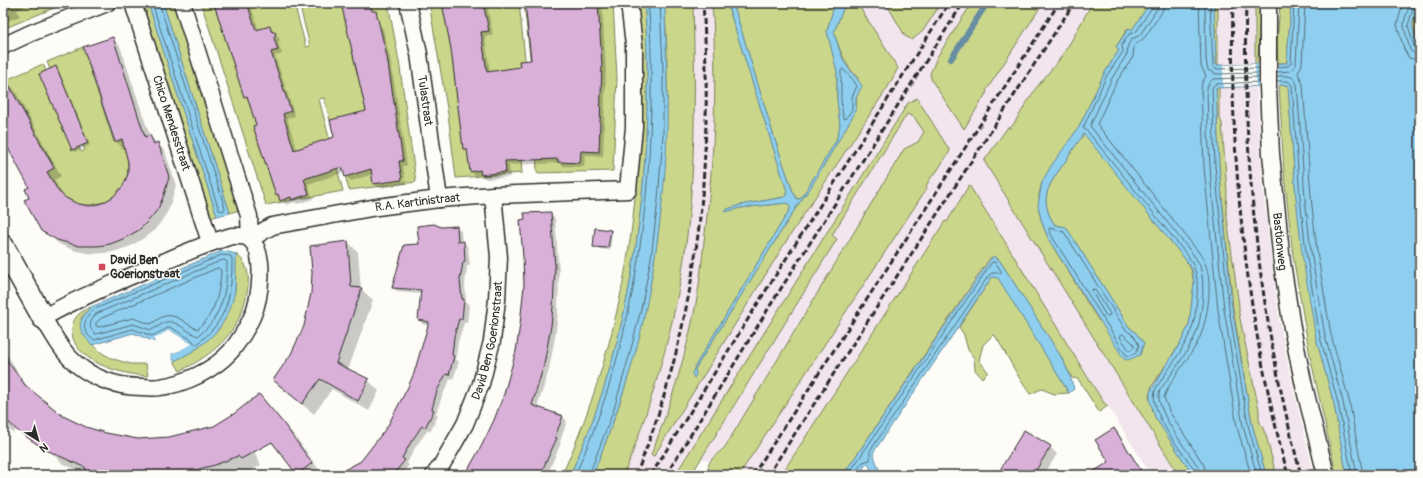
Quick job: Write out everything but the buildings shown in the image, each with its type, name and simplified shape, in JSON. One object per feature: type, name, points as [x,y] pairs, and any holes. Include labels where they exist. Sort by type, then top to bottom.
[{"type":"street","points":[[3,46],[31,33],[107,3]]},
{"type":"street","name":"Chico Mendesstraat","points":[[133,3],[210,242]]},
{"type":"street","points":[[182,3],[249,216],[250,239]]},
{"type":"street","name":"Tulastraat","points":[[408,3],[419,54],[439,199]]},
{"type":"street","name":"R.A. Kartinistraat","points":[[250,239],[272,226],[353,210],[439,199],[493,195],[628,190],[634,127],[634,45],[629,3]]},
{"type":"street","name":"Bastionweg","points":[[1268,3],[1268,87],[1271,154],[1282,263],[1292,328],[1326,475]]},
{"type":"street","name":"David Ben Goerionstraat","points":[[434,475],[441,466],[464,424],[481,384],[492,341],[497,300],[499,257],[493,195]]},
{"type":"street","points":[[3,246],[59,345],[70,359],[88,372],[110,382],[135,387],[160,387],[186,381],[212,367],[231,351],[244,332],[252,316],[260,290],[261,273],[256,247],[250,239],[243,236],[232,236],[210,242],[72,303],[44,318]]},
{"type":"shaded area","points":[[676,3],[1258,3],[1256,86],[1263,187],[1269,242],[1279,319],[1291,379],[1314,475],[1151,475],[1108,406],[1099,412],[1078,379],[1072,378],[990,258],[843,475],[730,475],[695,453],[681,475],[604,475]]},
{"type":"green space","points":[[3,3],[66,3],[3,29]]},
{"type":"green space","points":[[142,3],[148,3],[217,216],[207,219],[142,15],[147,13]]},
{"type":"green space","points":[[163,3],[169,3],[170,6],[176,4],[242,209],[230,213]]},
{"type":"green space","points":[[201,3],[294,3],[306,47],[310,46],[299,3],[388,3],[399,61],[416,182],[349,190],[324,98],[319,99],[343,191],[266,205]]},
{"type":"green space","points":[[429,3],[519,3],[528,86],[521,160],[522,173],[456,178],[448,114]]},
{"type":"green space","points":[[524,3],[613,3],[617,78],[613,171],[537,173],[534,92]]},
{"type":"green space","points":[[636,3],[644,3],[646,28],[647,103],[642,198],[636,246],[618,340],[605,386],[589,431],[570,475],[562,475],[591,401],[603,363],[614,324],[629,246],[634,206],[637,160]]},
{"type":"green space","points":[[664,3],[693,3],[694,143],[691,199],[684,259],[672,322],[656,384],[624,475],[592,475],[610,430],[626,383],[639,336],[657,240],[663,192],[666,143],[667,60]]},
{"type":"green space","points":[[712,3],[727,3],[787,191],[787,195],[785,197],[740,205],[725,210],[725,212],[740,208],[787,203],[790,205],[790,209],[695,366],[693,373],[695,373],[695,369],[797,206],[811,187],[856,108],[858,78],[849,68],[843,57],[834,32],[845,4],[844,3],[857,3],[898,68],[888,87],[787,240],[654,456],[651,455],[672,397],[683,358],[693,318],[700,277],[713,152],[715,63]]},
{"type":"green space","points":[[733,3],[835,3],[827,31],[837,71],[837,99],[840,126],[836,141],[802,197],[799,199],[796,198],[793,192],[774,137]]},
{"type":"green space","points":[[886,3],[941,3],[923,31],[912,40],[905,36]]},
{"type":"green space","points":[[972,3],[1043,3],[986,91],[987,92],[964,129],[932,81],[930,74],[937,57]]},
{"type":"green space","points":[[1092,3],[1150,3],[1132,30],[1128,28],[1116,47],[1119,50],[1104,74],[1079,127],[1042,182],[1039,195],[1039,211],[1049,240],[1098,320],[1144,344],[1136,333],[1129,327],[1066,227],[1055,225],[1047,207],[1047,192],[1054,177],[1084,133],[1185,259],[1191,269],[1194,283],[1189,325],[1182,340],[1152,386],[1149,396],[1155,417],[1193,475],[1179,475],[984,161],[1008,127],[1010,128],[1013,125],[1036,88],[1059,60]]},
{"type":"green space","points":[[1214,3],[1218,3],[1218,65],[1216,65]]},
{"type":"green space","points":[[1255,3],[1260,3],[1258,63],[1255,64]]},
{"type":"green space","points":[[1280,3],[1291,3],[1287,63],[1278,63],[1277,43]]},
{"type":"green space","points":[[1420,3],[1420,52],[1412,25]]},
{"type":"green space","points":[[83,47],[114,142],[122,139],[128,162],[126,180],[121,189],[106,201],[86,205],[76,203],[60,194],[47,172],[54,167],[6,80],[43,64],[81,152],[85,150],[47,62]]},
{"type":"green space","points":[[1279,85],[1288,85],[1296,198],[1316,338],[1334,404],[1345,466],[1348,475],[1338,475],[1335,469],[1310,356],[1293,256],[1284,173]]},
{"type":"green space","points":[[1216,87],[1219,87],[1219,117],[1222,123],[1227,191],[1226,210],[1239,314],[1259,410],[1259,420],[1266,435],[1276,475],[1266,475],[1252,424],[1233,308],[1219,166]]},
{"type":"green space","points":[[917,98],[950,151],[935,174],[934,173],[926,186],[927,188],[739,475],[710,475],[708,466],[712,459],[725,447],[904,149],[918,142],[924,132],[914,117],[907,114],[832,235],[837,239],[691,475],[675,475],[908,103]]},
{"type":"green space","points":[[969,185],[1087,376],[1104,403],[1108,406],[1099,412],[1078,379],[1072,378],[1060,355],[1000,261],[996,257],[990,258],[843,475],[781,475],[945,221],[947,222]]},
{"type":"green space","points":[[236,254],[243,261],[247,269],[248,278],[245,302],[240,316],[226,338],[217,347],[194,364],[180,371],[174,361],[198,348],[219,329],[235,290]]},
{"type":"green space","points":[[992,277],[998,277],[1069,393],[1054,394],[1042,389],[1030,394],[994,334],[983,345],[979,360],[988,372],[982,378],[975,370],[974,358],[968,350],[964,335],[959,327]]},
{"type":"green space","points":[[91,307],[81,318],[85,337],[102,353],[113,359],[131,364],[146,364],[148,376],[125,373],[112,369],[88,357],[79,349],[73,339],[73,324],[78,315]]},
{"type":"water","points":[[148,3],[163,3],[230,213],[217,216]]},
{"type":"water","points":[[644,3],[664,3],[665,9],[667,134],[660,221],[654,265],[642,328],[631,369],[596,467],[592,475],[570,475],[589,431],[605,386],[618,340],[636,246],[642,198],[647,103],[647,40]]},
{"type":"water","points":[[727,3],[733,3],[774,137],[793,192],[797,199],[802,197],[836,141],[840,126],[837,99],[837,72],[827,31],[835,3],[845,4],[834,32],[839,48],[845,63],[862,86],[856,98],[856,108],[853,116],[811,187],[797,206],[695,369],[696,375],[694,378],[692,374],[695,366],[790,209],[790,205],[787,203],[740,208],[725,212],[725,210],[740,205],[785,197],[787,195]]},
{"type":"water","points":[[1150,3],[1214,3],[1216,65],[1287,63],[1291,3],[1419,3],[1412,25],[1420,52],[1420,475],[1348,475],[1345,466],[1334,404],[1316,338],[1302,253],[1296,198],[1288,85],[1216,88],[1219,166],[1232,308],[1252,424],[1266,475],[1193,475],[1155,417],[1150,401],[1150,392],[1182,340],[1189,325],[1194,283],[1192,269],[1084,134],[1054,177],[1047,192],[1047,207],[1055,225],[1066,227],[1129,327],[1144,343],[1140,355],[1128,360],[1124,359],[1049,240],[1042,223],[1038,205],[1042,182],[1051,166],[1079,127],[1104,74],[1119,50],[1116,47],[1129,28],[1132,30]]},
{"type":"water","points":[[222,251],[236,254],[235,289],[232,302],[222,324],[206,342],[196,349],[174,361],[171,354],[191,344],[169,330],[154,340],[155,342],[133,333],[92,345],[83,335],[80,326],[81,322],[91,307]]},
{"type":"water","points":[[993,256],[1000,261],[1060,355],[1069,373],[1074,389],[1069,393],[998,278],[992,277],[873,453],[881,475],[873,475],[869,465],[866,464],[859,475],[843,475]]},
{"type":"pier","points":[[1258,63],[1278,63],[1279,86],[1258,87]]},
{"type":"pier","points":[[1255,64],[1256,86],[1223,87],[1223,65]]},
{"type":"pier","points":[[169,330],[192,344],[171,354],[173,358],[171,359],[169,352],[188,344],[169,333],[156,340],[155,344],[154,339]]},
{"type":"waterway","points":[[951,59],[987,3]]},
{"type":"railway","points":[[636,475],[657,418],[674,360],[687,302],[697,243],[703,184],[706,124],[706,64],[703,3]]},
{"type":"railway","points":[[651,475],[763,295],[949,3]]},
{"type":"railway","points":[[666,475],[773,301],[963,3]]},
{"type":"railway","points":[[753,475],[1059,3]]},
{"type":"railway","points":[[768,475],[1074,3]]},
{"type":"railway","points":[[1233,3],[1232,47],[1235,136],[1247,269],[1261,357],[1288,475]]},
{"type":"railway","points":[[1246,3],[1247,122],[1257,241],[1275,359],[1301,475]]},
{"type":"place","name":"David Ben Goerionstraat","points":[[102,267]]}]
